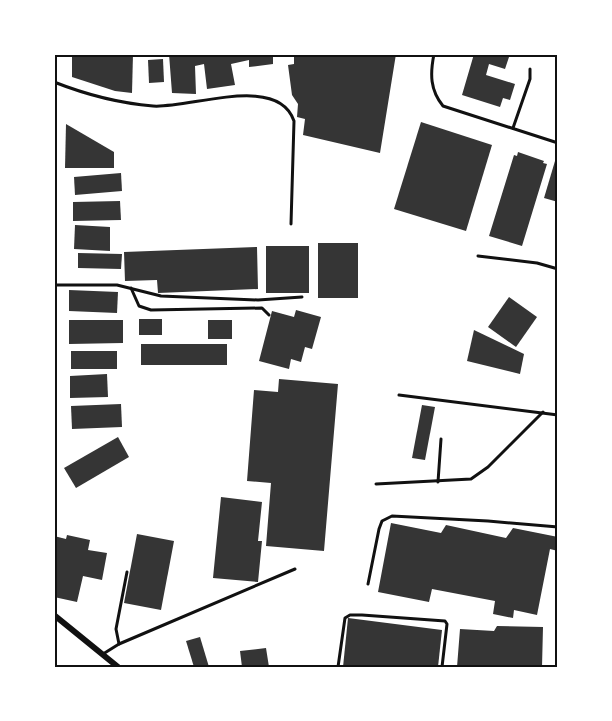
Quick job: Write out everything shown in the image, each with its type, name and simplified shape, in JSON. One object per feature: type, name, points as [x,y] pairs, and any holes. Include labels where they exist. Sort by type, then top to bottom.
[{"type":"street","points":[[54,615],[118,667]]},
{"type":"lane","points":[[434,54],[431,81],[433,93],[443,106],[558,143]]},
{"type":"lane","points":[[513,128],[530,79],[530,69]]},
{"type":"lane","points":[[54,82],[110,101],[155,106],[241,95],[255,95],[283,105],[291,111],[294,121],[291,225]]},
{"type":"lane","points":[[478,256],[558,268]]},
{"type":"lane","points":[[54,285],[117,285],[161,296],[258,300],[302,297]]},
{"type":"lane","points":[[131,288],[139,306],[151,310],[262,308],[269,315]]},
{"type":"lane","points":[[399,395],[558,415]]},
{"type":"lane","points":[[376,484],[471,479],[488,467],[543,412]]},
{"type":"lane","points":[[438,482],[441,439]]},
{"type":"lane","points":[[368,584],[382,521],[392,516],[558,527]]},
{"type":"lane","points":[[103,654],[119,644],[295,568]]},
{"type":"lane","points":[[119,644],[116,629],[127,572]]},
{"type":"lane","points":[[338,667],[345,618],[350,615],[445,621],[447,624],[442,667]]},
{"type":"building","points":[[72,54],[133,54],[132,93],[115,91],[72,77]]},
{"type":"building","points":[[169,54],[273,54],[273,64],[249,67],[249,60],[231,64],[235,85],[207,89],[204,64],[195,66],[196,94],[172,93]]},
{"type":"building","points":[[294,54],[396,54],[380,153],[303,135],[305,119],[297,117],[298,104],[292,95],[288,65],[294,64]]},
{"type":"building","points":[[474,54],[507,54],[506,56],[509,57],[505,69],[489,64],[486,75],[515,84],[510,100],[503,98],[500,107],[462,95]]},
{"type":"building","points":[[163,59],[164,82],[149,83],[148,60]]},
{"type":"building","points":[[421,122],[492,145],[466,231],[394,209]]},
{"type":"building","points":[[66,124],[114,152],[114,168],[65,168]]},
{"type":"building","points":[[518,152],[547,164],[522,246],[489,236],[514,155],[517,156]]},
{"type":"building","points":[[555,161],[558,161],[558,202],[544,198]]},
{"type":"building","points":[[121,173],[122,191],[75,195],[74,177]]},
{"type":"building","points":[[120,201],[121,220],[73,221],[73,202]]},
{"type":"building","points":[[75,225],[110,227],[110,251],[74,249]]},
{"type":"building","points":[[318,243],[358,243],[358,298],[318,298]]},
{"type":"building","points":[[266,246],[309,246],[309,293],[266,293]]},
{"type":"building","points":[[257,247],[258,289],[158,293],[157,280],[125,281],[124,252]]},
{"type":"building","points":[[78,253],[122,254],[121,269],[78,268]]},
{"type":"building","points":[[69,290],[118,292],[117,313],[69,311]]},
{"type":"building","points":[[509,297],[537,317],[516,347],[488,327]]},
{"type":"building","points":[[296,310],[321,317],[312,349],[305,347],[301,362],[291,359],[289,369],[259,361],[272,311],[294,317]]},
{"type":"building","points":[[139,319],[162,319],[162,335],[139,335]]},
{"type":"building","points":[[69,320],[123,320],[123,343],[69,344]]},
{"type":"building","points":[[208,320],[232,320],[232,339],[208,339]]},
{"type":"building","points":[[474,330],[524,354],[520,374],[467,361]]},
{"type":"building","points":[[141,344],[227,344],[227,365],[141,365]]},
{"type":"building","points":[[71,351],[117,351],[117,369],[71,369]]},
{"type":"building","points":[[107,374],[108,397],[70,398],[70,376]]},
{"type":"building","points":[[279,379],[338,384],[324,551],[266,546],[271,483],[247,481],[254,390],[278,392]]},
{"type":"building","points":[[121,404],[122,427],[72,429],[71,406]]},
{"type":"building","points":[[422,405],[435,407],[425,460],[412,458]]},
{"type":"building","points":[[118,437],[129,457],[76,488],[64,468]]},
{"type":"building","points":[[221,497],[262,502],[258,541],[262,541],[258,582],[213,578]]},
{"type":"building","points":[[391,523],[441,533],[446,525],[506,538],[513,528],[558,537],[558,551],[550,549],[537,615],[514,610],[513,618],[493,614],[495,601],[432,589],[429,602],[378,592]]},
{"type":"building","points":[[137,534],[174,541],[161,610],[124,603]]},
{"type":"building","points":[[67,535],[90,540],[88,550],[107,553],[102,580],[83,576],[77,602],[54,597],[56,586],[54,585],[54,536],[66,539]]},
{"type":"building","points":[[348,618],[442,630],[438,667],[343,667]]},
{"type":"building","points":[[497,626],[543,627],[542,667],[457,667],[460,629],[494,631]]},
{"type":"building","points":[[200,637],[209,667],[194,667],[186,641]]},
{"type":"building","points":[[266,648],[269,667],[254,667],[254,665],[242,667],[240,651]]}]
